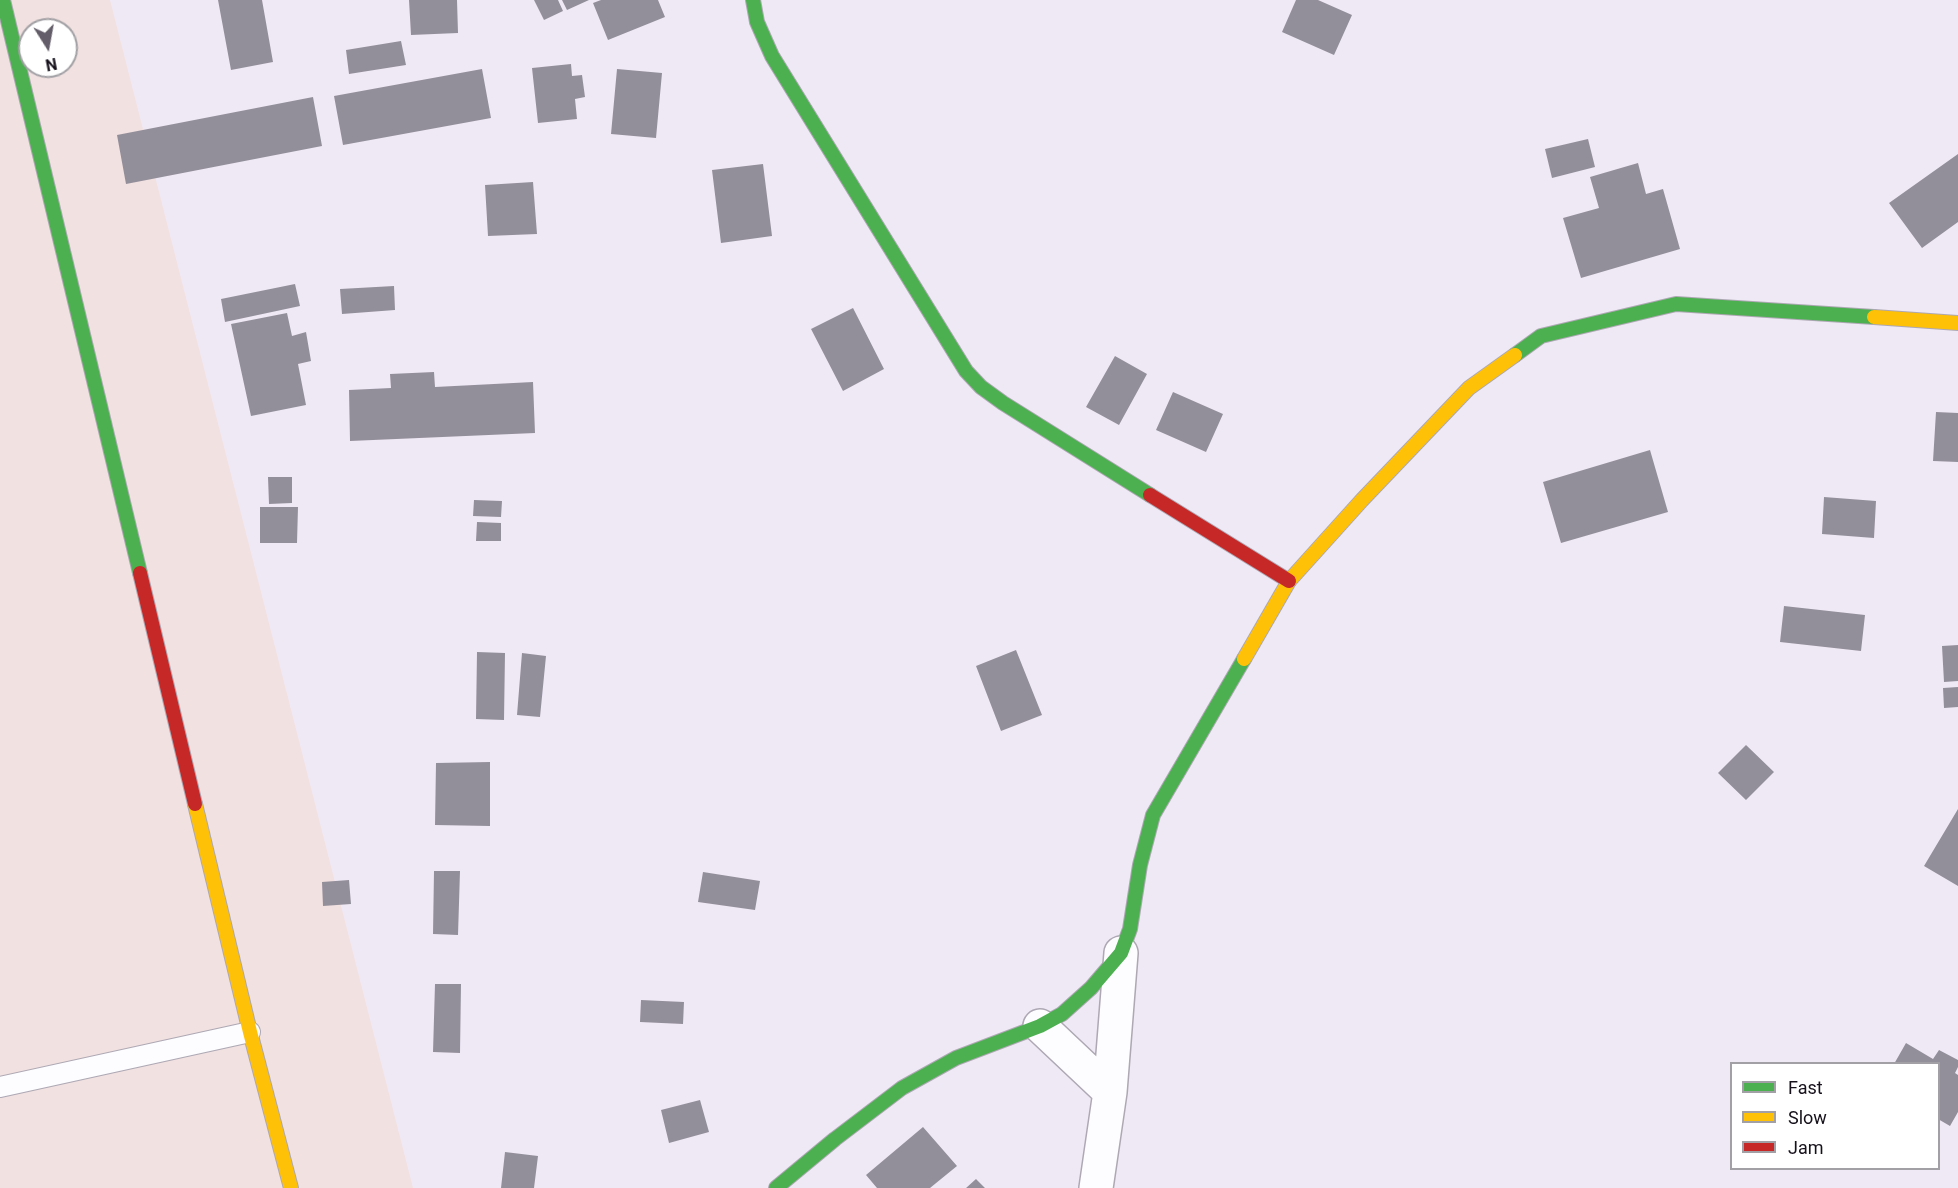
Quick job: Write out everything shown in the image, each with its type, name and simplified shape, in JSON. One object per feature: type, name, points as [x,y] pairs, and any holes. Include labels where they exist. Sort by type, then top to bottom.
[{"type":"street","points":[[3,0],[250,1032],[291,1188]]},
{"type":"street","points":[[753,0],[757,22],[772,56],[966,371],[981,387],[1289,581]]},
{"type":"street","points":[[1096,1188],[1110,1092],[1121,953],[1130,929],[1140,865],[1153,815],[1289,581],[1468,388],[1541,336],[1676,304],[1958,323]]},
{"type":"street","points":[[776,1188],[902,1088],[956,1058],[1040,1026],[1062,1014],[1091,988],[1121,953]]},
{"type":"street","points":[[1040,1026],[1110,1092]]},
{"type":"lane","points":[[0,1087],[250,1032]]},
{"type":"shaded area","points":[[0,0],[110,0],[413,1188],[0,1188]]},
{"type":"building","points":[[218,0],[262,0],[273,62],[231,70]]},
{"type":"building","points":[[409,0],[457,0],[458,33],[411,35]]},
{"type":"building","points":[[534,0],[558,0],[563,11],[544,20]]},
{"type":"building","points":[[562,0],[589,0],[567,10]]},
{"type":"building","points":[[601,0],[658,0],[665,17],[608,40],[593,3]]},
{"type":"building","points":[[1296,0],[1318,0],[1352,15],[1334,55],[1282,32]]},
{"type":"building","points":[[401,41],[406,65],[349,74],[346,50]]},
{"type":"building","points":[[571,64],[572,76],[582,75],[585,97],[575,99],[577,119],[538,123],[532,68]]},
{"type":"building","points":[[482,69],[491,118],[343,145],[334,96]]},
{"type":"building","points":[[617,69],[662,73],[656,138],[611,134]]},
{"type":"building","points":[[313,97],[322,146],[126,184],[117,135]]},
{"type":"building","points":[[1588,139],[1595,167],[1552,178],[1545,149]]},
{"type":"building","points":[[1958,154],[1958,222],[1922,248],[1889,203]]},
{"type":"building","points":[[1638,163],[1646,194],[1663,189],[1680,249],[1581,278],[1563,218],[1599,208],[1590,177]]},
{"type":"building","points":[[763,164],[772,236],[721,243],[712,170]]},
{"type":"building","points":[[533,182],[537,234],[488,236],[485,185]]},
{"type":"building","points":[[295,284],[300,306],[225,322],[221,299]]},
{"type":"building","points":[[394,286],[395,310],[342,314],[340,289]]},
{"type":"building","points":[[853,308],[884,369],[843,391],[811,329]]},
{"type":"building","points":[[287,313],[292,336],[306,332],[311,361],[298,364],[306,405],[251,416],[231,324]]},
{"type":"building","points":[[1115,356],[1147,374],[1119,425],[1086,407]]},
{"type":"building","points":[[434,372],[435,387],[533,382],[535,433],[350,441],[349,390],[391,388],[390,374]]},
{"type":"building","points":[[1173,392],[1223,414],[1206,452],[1156,430]]},
{"type":"building","points":[[1936,412],[1958,413],[1958,462],[1933,461]]},
{"type":"building","points":[[1650,450],[1668,512],[1561,543],[1543,482]]},
{"type":"building","points":[[268,477],[292,477],[292,503],[269,504]]},
{"type":"building","points":[[1824,497],[1876,501],[1874,538],[1822,534]]},
{"type":"building","points":[[474,500],[502,501],[501,517],[473,516]]},
{"type":"building","points":[[260,507],[298,507],[297,543],[260,543]]},
{"type":"building","points":[[477,522],[501,523],[501,541],[476,541]]},
{"type":"building","points":[[1784,606],[1865,615],[1861,651],[1780,642]]},
{"type":"building","points":[[1958,645],[1958,681],[1944,682],[1942,646]]},
{"type":"building","points":[[1016,650],[1042,715],[1001,731],[976,666]]},
{"type":"building","points":[[477,652],[505,653],[504,720],[476,719]]},
{"type":"building","points":[[522,653],[546,656],[540,717],[517,715]]},
{"type":"building","points":[[1958,687],[1958,707],[1944,708],[1943,688]]},
{"type":"building","points":[[1746,745],[1774,772],[1746,800],[1718,773]]},
{"type":"building","points":[[490,762],[490,826],[435,825],[436,763]]},
{"type":"building","points":[[1958,809],[1958,886],[1924,866]]},
{"type":"building","points":[[434,871],[460,871],[458,935],[433,934]]},
{"type":"building","points":[[703,872],[760,881],[755,910],[698,902]]},
{"type":"building","points":[[349,880],[351,904],[323,906],[322,882]]},
{"type":"building","points":[[435,984],[461,984],[460,1053],[433,1052]]},
{"type":"building","points":[[641,1000],[684,1002],[683,1024],[640,1022]]},
{"type":"building","points":[[1906,1043],[1933,1059],[1939,1050],[1958,1060],[1955,1073],[1958,1075],[1958,1112],[1950,1126],[1940,1120],[1940,1062],[1895,1062]]},
{"type":"building","points":[[700,1100],[709,1132],[669,1143],[661,1110]]},
{"type":"building","points":[[923,1127],[957,1166],[930,1188],[877,1188],[866,1175]]},
{"type":"building","points":[[505,1152],[538,1156],[534,1188],[501,1188]]},
{"type":"building","points":[[976,1179],[985,1188],[966,1188]]},
{"type":"traffic: fast","points":[[3,0],[140,573]]},
{"type":"traffic: fast","points":[[753,0],[757,22],[772,56],[966,371],[981,387],[1003,403],[1150,495]]},
{"type":"traffic: fast","points":[[1515,355],[1541,336],[1676,304],[1874,317]]},
{"type":"traffic: fast","points":[[776,1188],[902,1088],[956,1058],[1040,1026],[1062,1014],[1091,988],[1121,953],[1130,929],[1140,865],[1153,815],[1244,659]]},
{"type":"traffic: slow","points":[[1874,317],[1958,323]]},
{"type":"traffic: slow","points":[[1244,659],[1289,581],[1362,500],[1469,388],[1515,355]]},
{"type":"traffic: slow","points":[[195,804],[250,1032],[291,1188]]},
{"type":"traffic: jam","points":[[1150,495],[1289,581]]},
{"type":"traffic: jam","points":[[140,573],[195,804]]}]
